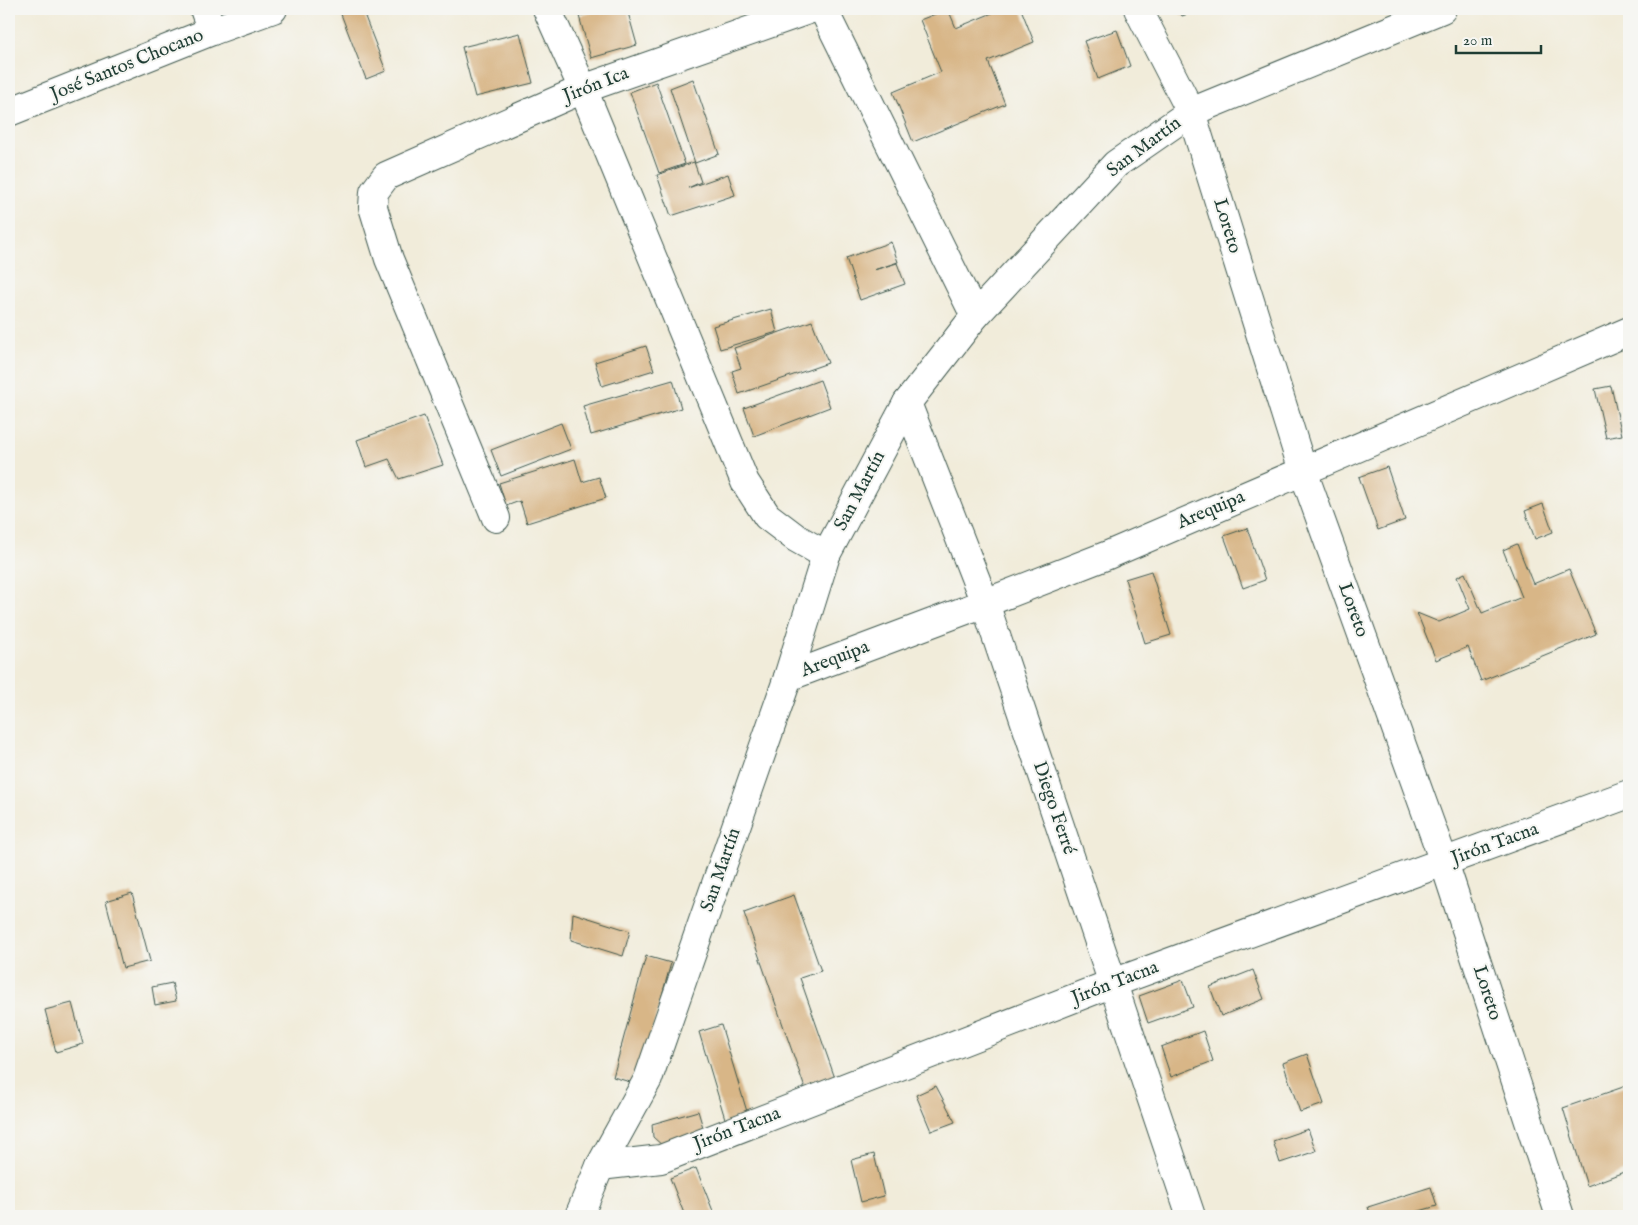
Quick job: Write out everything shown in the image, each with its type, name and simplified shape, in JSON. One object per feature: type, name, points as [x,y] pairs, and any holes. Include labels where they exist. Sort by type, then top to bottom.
[{"type":"street","name":"José Santos Chocano","points":[[9,112],[208,20],[273,9]]},
{"type":"street","points":[[547,9],[583,88],[745,482],[767,516],[796,538],[826,555]]},
{"type":"street","name":"Jirón Ica","points":[[496,518],[389,259],[373,207],[374,192],[386,176],[583,88],[811,9]]},
{"type":"street","points":[[823,9],[975,316]]},
{"type":"street","name":"Loreto","points":[[1138,9],[1191,112],[1303,471],[1444,862],[1560,1216]]},
{"type":"street","name":"San Martín","points":[[579,1216],[600,1166],[648,1080],[788,677],[826,555],[907,403],[975,316],[1116,164],[1191,112],[1442,9]]},
{"type":"street","name":"Arequipa","points":[[788,677],[1108,555],[1629,331]]},
{"type":"street","name":"Diego Ferré","points":[[907,403],[985,603],[1191,1216]]},
{"type":"street","name":"Jirón Tacna","points":[[600,1166],[661,1159],[1113,983],[1629,794]]},
{"type":"building","points":[[339,9],[362,9],[386,71],[366,79]]},
{"type":"building","points":[[605,9],[627,9],[637,45],[591,58],[579,16]]},
{"type":"building","points":[[948,9],[956,28],[1002,9],[1021,9],[1034,42],[988,61],[1005,104],[913,142],[893,92],[941,72],[920,20]]},
{"type":"building","points":[[1179,9],[1202,9],[1182,16]]},
{"type":"building","points":[[1117,30],[1130,66],[1098,79],[1084,41]]},
{"type":"building","points":[[520,33],[533,83],[475,97],[462,47]]},
{"type":"building","points":[[693,79],[719,154],[695,163],[670,88]]},
{"type":"building","points":[[656,82],[685,164],[659,173],[630,92]]},
{"type":"building","points":[[694,162],[701,182],[688,188],[728,174],[735,195],[671,216],[657,175]]},
{"type":"building","points":[[891,242],[898,262],[874,270],[897,263],[905,284],[860,300],[846,258]]},
{"type":"building","points":[[771,309],[777,332],[720,349],[713,326]]},
{"type":"building","points":[[812,321],[828,363],[739,394],[732,371],[741,368],[734,348]]},
{"type":"building","points":[[646,346],[654,370],[602,386],[595,362]]},
{"type":"building","points":[[673,380],[681,408],[591,435],[583,406]]},
{"type":"building","points":[[820,380],[830,407],[754,436],[744,408]]},
{"type":"building","points":[[1611,386],[1622,435],[1606,438],[1595,389]]},
{"type":"building","points":[[424,416],[443,465],[399,479],[389,459],[366,467],[357,440]]},
{"type":"building","points":[[561,423],[571,449],[501,476],[491,450]]},
{"type":"building","points":[[575,459],[582,482],[599,477],[606,498],[527,523],[520,501],[506,506],[499,483]]},
{"type":"building","points":[[1387,467],[1405,520],[1378,530],[1359,477]]},
{"type":"building","points":[[1543,504],[1553,532],[1535,539],[1525,511]]},
{"type":"building","points":[[1247,528],[1265,580],[1243,588],[1224,536]]},
{"type":"building","points":[[1517,544],[1533,584],[1569,569],[1596,634],[1481,681],[1468,647],[1436,660],[1417,613],[1439,622],[1470,609],[1457,577],[1465,573],[1482,613],[1522,597],[1503,550]]},
{"type":"building","points":[[1151,571],[1171,635],[1145,643],[1125,579]]},
{"type":"building","points":[[132,893],[150,961],[123,968],[106,901]]},
{"type":"building","points":[[794,895],[821,971],[800,978],[837,1084],[807,1094],[744,913]]},
{"type":"building","points":[[573,913],[630,931],[623,956],[571,940]]},
{"type":"building","points":[[646,956],[671,963],[637,1084],[613,1077]]},
{"type":"building","points":[[1253,970],[1264,999],[1221,1016],[1210,987]]},
{"type":"building","points":[[1183,980],[1193,1007],[1148,1023],[1139,996]]},
{"type":"building","points":[[172,983],[176,1001],[155,1005],[152,987]]},
{"type":"building","points":[[72,1003],[83,1044],[56,1052],[45,1010]]},
{"type":"building","points":[[721,1025],[748,1115],[726,1122],[699,1032]]},
{"type":"building","points":[[1203,1031],[1213,1061],[1171,1077],[1161,1047]]},
{"type":"building","points":[[1307,1054],[1324,1104],[1300,1112],[1283,1063]]},
{"type":"building","points":[[1629,1085],[1629,1170],[1587,1186],[1563,1108]]},
{"type":"building","points":[[936,1086],[955,1122],[931,1131],[916,1095]]},
{"type":"building","points":[[698,1111],[705,1134],[664,1147],[653,1137],[652,1124]]},
{"type":"building","points":[[1308,1129],[1316,1151],[1280,1163],[1273,1141]]},
{"type":"building","points":[[874,1154],[884,1196],[861,1202],[851,1160]]},
{"type":"building","points":[[696,1168],[715,1216],[685,1216],[670,1178]]},
{"type":"building","points":[[1431,1187],[1437,1206],[1402,1216],[1371,1216],[1368,1207]]}]
